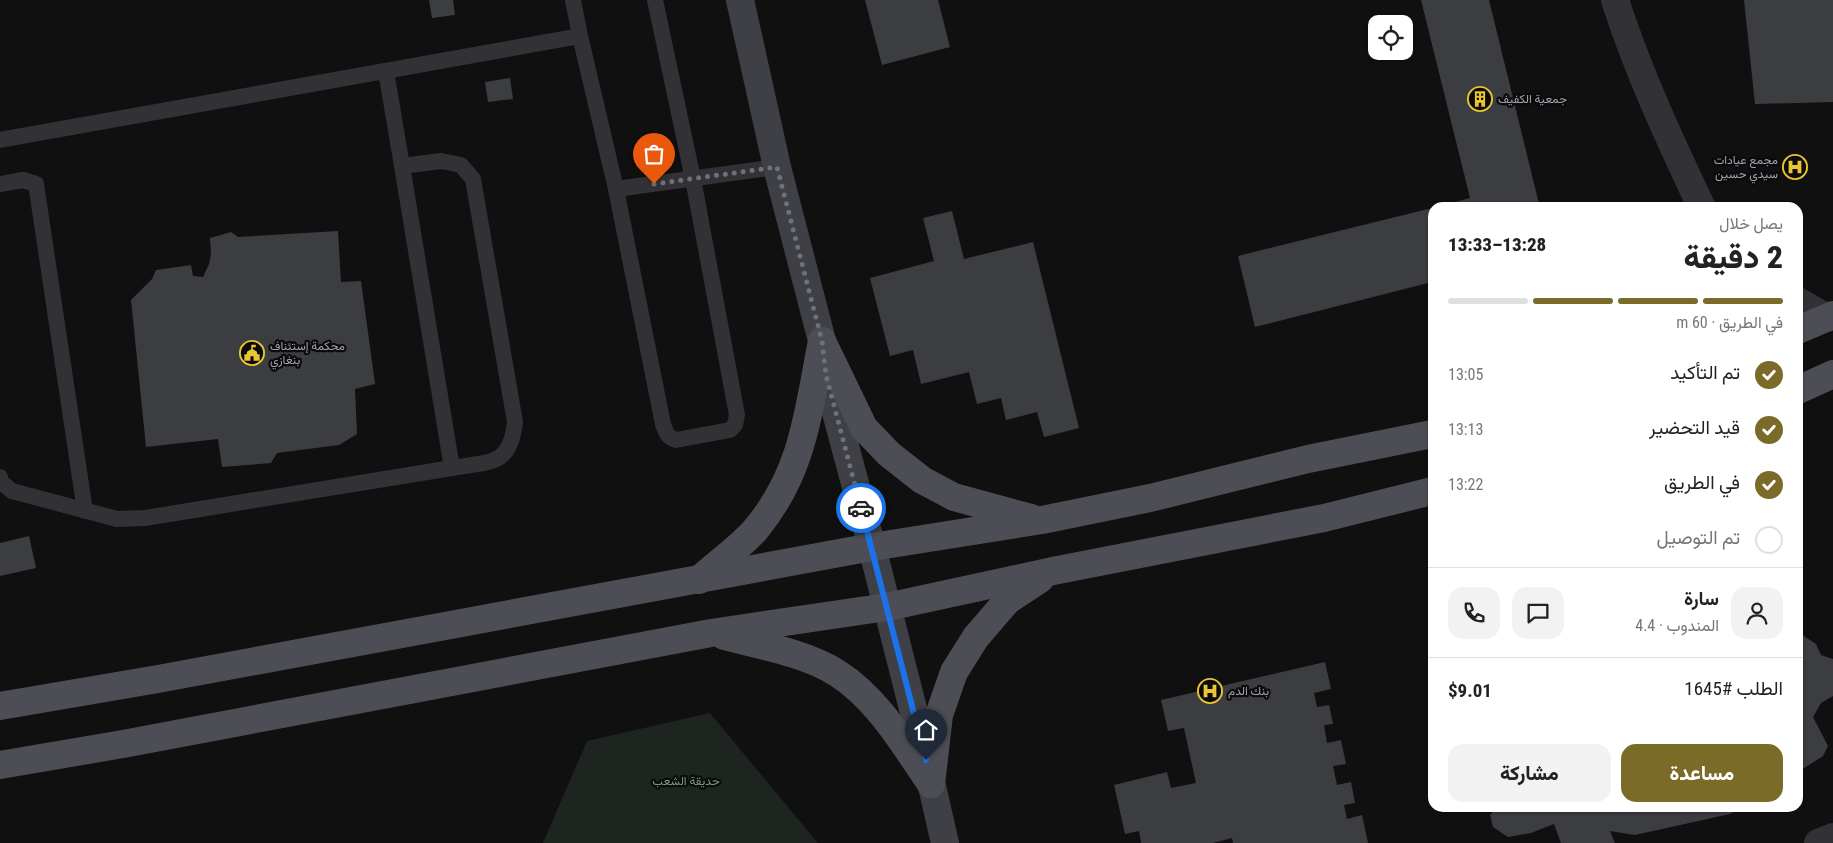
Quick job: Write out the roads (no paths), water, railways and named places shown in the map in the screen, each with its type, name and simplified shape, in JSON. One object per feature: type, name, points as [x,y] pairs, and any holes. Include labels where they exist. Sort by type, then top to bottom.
[{"type":"main road","points":[[740,0],[777,167],[822,341],[826,375],[924,750],[945,843]]},
{"type":"main road","points":[[1803,328],[1830,316]]},
{"type":"main road","points":[[822,341],[864,428],[889,454],[922,480],[954,497],[1042,520]]},
{"type":"main road","points":[[698,580],[755,530],[783,491],[798,457],[809,414],[822,341]]},
{"type":"main road","points":[[1803,388],[1833,374]]},
{"type":"main road","points":[[0,706],[872,547],[1042,520],[1150,498],[1308,459],[1428,435]]},
{"type":"main road","points":[[0,765],[123,744],[711,633],[887,607],[1053,571],[1324,518],[1428,492]]},
{"type":"main road","points":[[931,784],[939,715],[954,672],[976,637],[1007,601],[1053,571]]},
{"type":"main road","points":[[711,633],[779,649],[817,663],[837,673],[880,712],[931,784]]},
{"type":"street","points":[[1615,0],[1628,38],[1664,127],[1699,202]]},
{"type":"street","points":[[1803,303],[1830,316]]},
{"type":"street","points":[[1818,843],[1833,837]]},
{"type":"lane","points":[[573,0],[616,189],[663,424],[670,438],[676,440],[730,430],[734,425],[737,415],[692,179],[655,0]]},
{"type":"lane","points":[[0,140],[580,36]]},
{"type":"lane","points":[[386,71],[452,468]]},
{"type":"lane","points":[[0,477],[1,482],[12,491],[117,520],[145,518],[452,468],[494,460],[504,455],[513,439],[515,422],[473,179],[462,165],[441,161],[402,166]]},
{"type":"lane","points":[[616,189],[777,167]]},
{"type":"lane","points":[[0,184],[23,180],[36,184],[85,511]]},
{"type":"place","name":"جمعية الكفيف","points":[[1480,99]]},
{"type":"place","name":"مجمع عيادات سيدي حسين","points":[[1795,167]]},
{"type":"place","name":"محكمة إستئناف بنغازي","points":[[252,353]]},
{"type":"place","name":"بنك الدم","points":[[1210,691]]},
{"type":"park label","name":"حديقة الشعب","points":[[686,781]]}]
